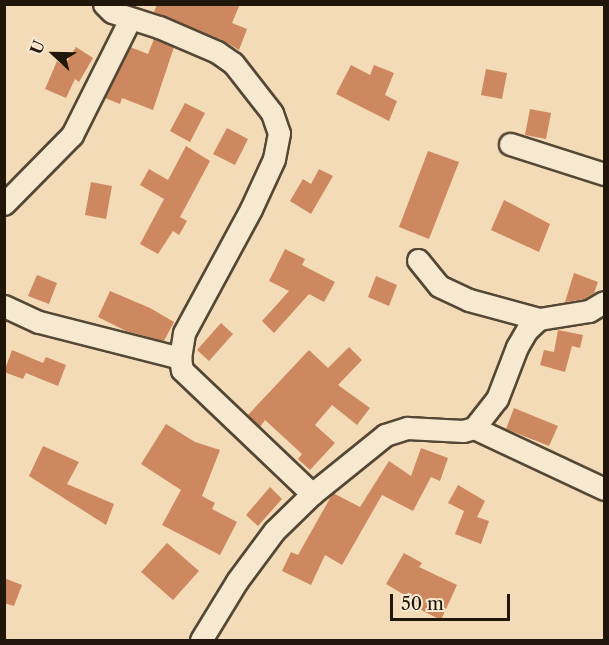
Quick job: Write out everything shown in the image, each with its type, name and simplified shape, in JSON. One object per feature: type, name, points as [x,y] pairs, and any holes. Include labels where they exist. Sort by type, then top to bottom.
[{"type":"street","points":[[104,4],[112,12],[184,37],[233,63],[273,113],[279,133],[274,159],[251,209],[184,333],[180,358],[182,370],[312,494]]},
{"type":"street","points":[[4,204],[72,135],[130,19]]},
{"type":"street","points":[[510,144],[604,174]]},
{"type":"street","points":[[418,260],[440,286],[469,300],[540,319],[589,311],[604,302]]},
{"type":"street","points":[[4,306],[39,322],[180,358]]},
{"type":"street","points":[[474,428],[498,399],[518,347],[527,330],[540,319]]},
{"type":"street","points":[[201,640],[237,581],[274,531],[312,494],[384,435],[407,428],[457,431],[474,428],[604,489]]},
{"type":"building","points":[[157,4],[240,4],[232,23],[247,29],[239,50],[222,40],[154,12]]},
{"type":"building","points":[[154,39],[174,47],[153,110],[122,98],[120,104],[105,98],[130,47],[148,54]]},
{"type":"building","points":[[76,47],[93,58],[79,82],[75,79],[66,98],[45,89],[57,61],[64,66]]},
{"type":"building","points":[[351,65],[370,75],[374,65],[394,73],[385,95],[397,101],[389,121],[336,94]]},
{"type":"building","points":[[486,69],[507,73],[502,99],[481,95]]},
{"type":"building","points":[[185,103],[205,113],[190,142],[170,131]]},
{"type":"building","points":[[530,109],[551,113],[546,139],[525,135]]},
{"type":"building","points":[[227,128],[248,139],[235,165],[213,154]]},
{"type":"building","points":[[186,146],[210,161],[180,217],[187,221],[179,235],[173,231],[158,254],[140,244],[164,199],[140,185],[149,169],[168,180]]},
{"type":"building","points":[[428,151],[459,162],[429,239],[399,227]]},
{"type":"building","points":[[319,169],[333,176],[311,214],[290,201],[303,179],[311,184]]},
{"type":"building","points":[[91,182],[112,186],[106,219],[85,215]]},
{"type":"building","points":[[504,200],[550,224],[539,252],[491,230]]},
{"type":"building","points":[[285,249],[305,259],[302,265],[335,282],[324,302],[309,294],[274,333],[262,321],[289,291],[269,281]]},
{"type":"building","points":[[574,273],[598,282],[594,293],[585,299],[565,302]]},
{"type":"building","points":[[37,275],[57,283],[49,304],[28,296]]},
{"type":"building","points":[[376,276],[397,285],[389,306],[368,297]]},
{"type":"building","points":[[110,291],[150,308],[174,322],[164,341],[126,331],[98,317]]},
{"type":"building","points":[[221,323],[233,334],[209,361],[197,350]]},
{"type":"building","points":[[558,330],[583,335],[580,348],[572,346],[565,372],[540,365],[544,350],[554,352]]},
{"type":"building","points":[[349,347],[362,360],[338,385],[370,408],[357,425],[332,405],[315,425],[335,443],[310,470],[298,459],[302,454],[265,420],[260,427],[248,415],[309,350],[328,368]]},
{"type":"building","points":[[12,350],[43,363],[46,357],[66,365],[58,386],[26,373],[23,379],[4,372]]},
{"type":"building","points":[[514,408],[558,426],[549,446],[506,429]]},
{"type":"building","points":[[166,424],[195,442],[220,450],[202,496],[215,503],[212,509],[237,522],[220,555],[162,525],[181,490],[141,464]]},
{"type":"building","points":[[43,446],[79,462],[67,484],[114,504],[106,525],[29,476]]},
{"type":"building","points":[[421,448],[448,458],[440,481],[431,477],[413,511],[382,495],[342,565],[325,555],[311,585],[282,571],[291,552],[298,555],[333,493],[360,507],[389,461],[411,476]]},
{"type":"building","points":[[458,485],[485,501],[477,517],[489,521],[481,544],[455,534],[464,511],[448,503]]},
{"type":"building","points":[[270,487],[282,499],[258,526],[246,515]]},
{"type":"building","points":[[167,543],[199,571],[173,600],[141,572]]},
{"type":"building","points":[[404,553],[422,563],[419,567],[457,585],[441,620],[415,607],[418,603],[386,584]]},
{"type":"building","points":[[4,578],[22,585],[14,606],[4,603]]}]
